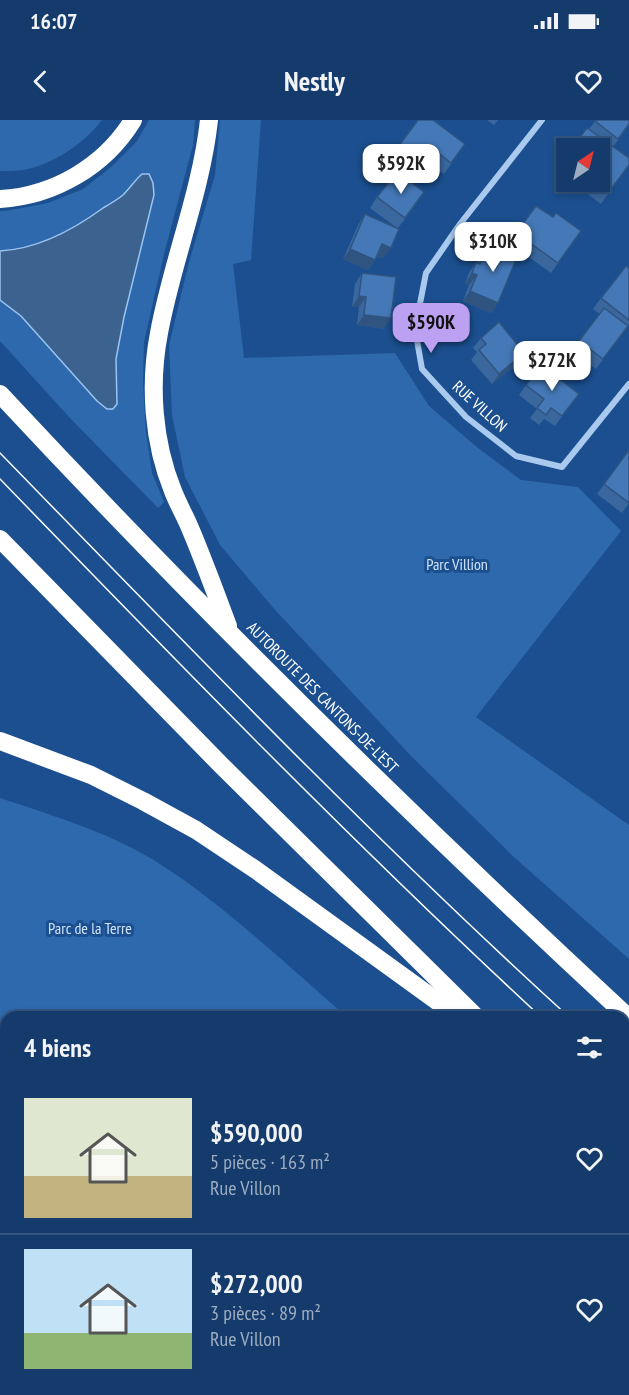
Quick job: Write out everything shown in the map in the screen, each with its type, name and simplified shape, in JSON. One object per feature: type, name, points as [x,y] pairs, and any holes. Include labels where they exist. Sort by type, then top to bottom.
[{"type":"highway","points":[[0,199],[35,193],[74,177],[106,153],[125,133],[133,120]]},
{"type":"highway","points":[[209,120],[194,195],[168,288],[158,336],[154,368],[154,401],[159,445],[168,477],[231,633]]},
{"type":"highway","name":"AUTOROUTE DES CANTONS-DE-L'EST","points":[[0,394],[126,527],[231,633],[441,841],[622,1011]]},
{"type":"highway","points":[[0,539],[222,766],[470,1011]]},
{"type":"highway","points":[[0,741],[99,779],[196,830],[256,870],[451,1011]]},
{"type":"street","name":"RUE VILLON","points":[[542,120],[460,224],[426,273],[415,328],[422,369],[466,417],[516,456],[562,467],[629,384]]},
{"type":"green space","points":[[0,120],[102,120],[87,137],[57,158],[24,170],[0,171]]},
{"type":"green space","points":[[149,120],[195,120],[193,145],[165,250],[144,342],[143,383],[146,432],[152,473],[164,502],[158,508],[70,418],[0,341],[0,211],[48,203],[83,189],[110,168],[137,141]]},
{"type":"green space","name":"Parc Villion","points":[[220,120],[261,120],[251,260],[233,264],[244,358],[395,353],[429,406],[478,448],[521,480],[578,487],[621,531],[476,717],[629,825],[629,959],[515,858],[412,757],[276,611],[220,545],[185,477],[172,415],[169,345],[189,262],[215,175]]},
{"type":"green space","name":"Parc de la Terre","points":[[0,798],[97,832],[152,859],[228,914],[340,1011],[0,1011]]},
{"type":"shaded area","points":[[142,174],[149,174],[153,183],[154,195],[116,359],[117,404],[113,409],[107,409],[97,401],[21,316],[0,300],[0,251],[28,247],[80,224],[121,197]]},
{"type":"building","points":[[418,120],[433,120],[465,144],[451,163],[437,152],[425,168],[398,147]]},
{"type":"building","points":[[596,120],[629,120],[629,124],[618,139]]},
{"type":"building","points":[[587,128],[601,138],[580,138]]},
{"type":"building","points":[[610,144],[629,158],[629,165],[610,190]]},
{"type":"building","points":[[397,172],[424,192],[405,218],[377,197]]},
{"type":"building","points":[[536,206],[553,217],[556,213],[581,231],[558,263],[516,233]]},
{"type":"building","points":[[365,214],[399,229],[391,248],[382,244],[375,260],[350,249]]},
{"type":"building","points":[[489,243],[518,255],[498,303],[470,291],[477,275],[472,273],[476,262],[480,264]]},
{"type":"building","points":[[626,266],[629,268],[629,320],[601,298]]},
{"type":"building","points":[[362,273],[396,277],[391,318],[364,315],[366,297],[359,296]]},
{"type":"building","points":[[604,308],[628,326],[603,359],[579,341]]},
{"type":"building","points":[[499,322],[524,353],[499,374],[479,350],[486,344],[481,338]]},
{"type":"building","points":[[541,365],[579,394],[562,416],[551,408],[546,415],[537,408],[544,399],[526,385]]},
{"type":"building","points":[[629,450],[629,503],[604,484]]},
{"type":"tram line","points":[[0,453],[351,810],[562,1011]]},
{"type":"tram line","points":[[0,479],[334,819],[535,1011]]}]
